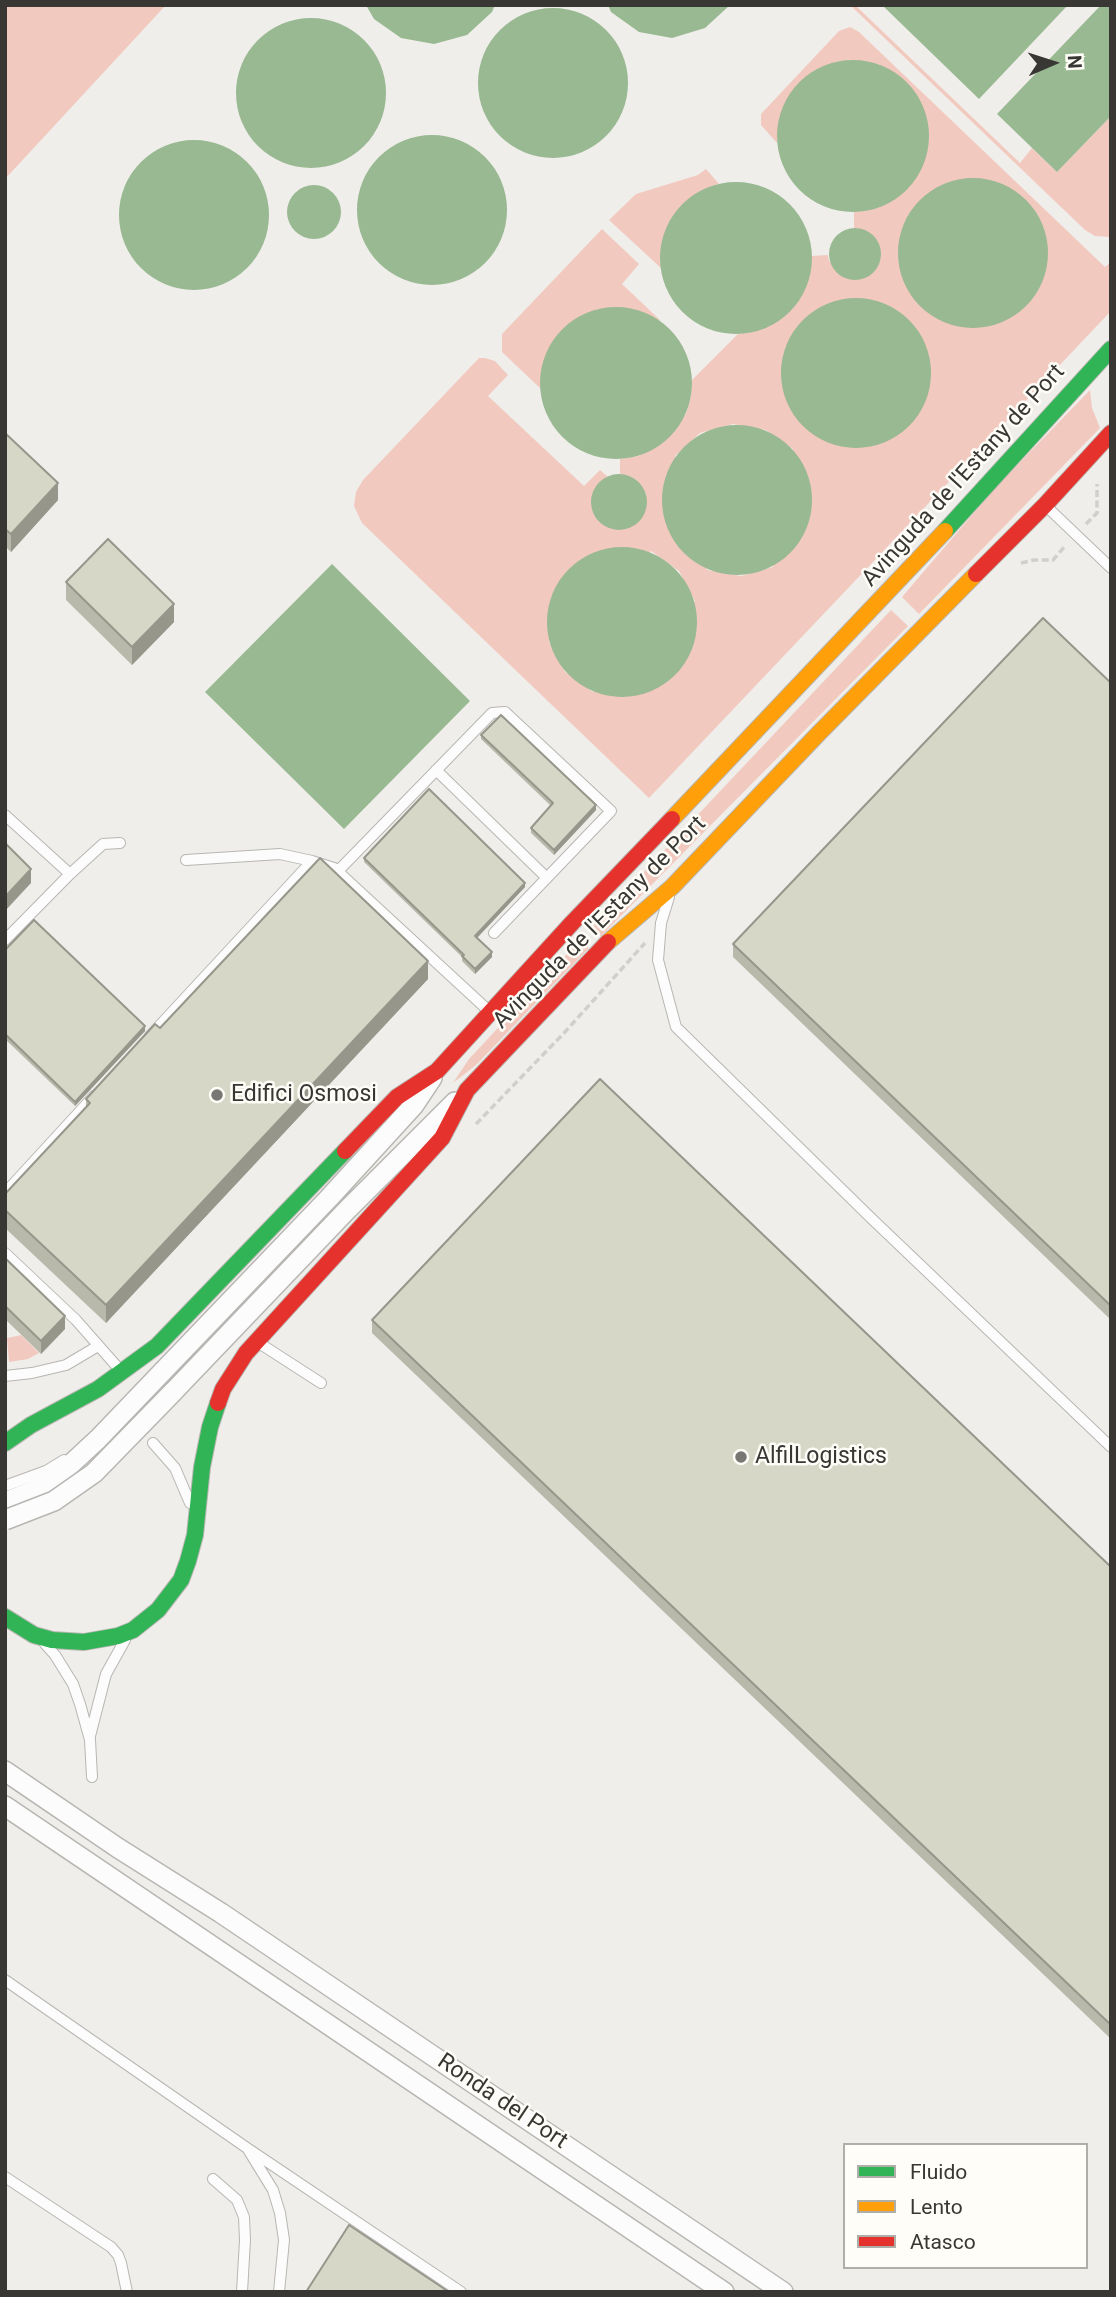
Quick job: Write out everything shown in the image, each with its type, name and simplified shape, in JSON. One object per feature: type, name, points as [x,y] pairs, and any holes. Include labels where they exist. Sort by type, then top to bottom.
[{"type":"street","name":"Avinguda de l'Estany de Port","points":[[5,1443],[31,1425],[122,1374],[157,1346],[397,1097],[437,1071],[575,920],[887,594],[1111,349]]},
{"type":"street","name":"Avinguda de l'Estany de Port","points":[[5,1617],[34,1635],[52,1640],[84,1642],[118,1636],[133,1630],[159,1610],[181,1580],[195,1535],[205,1449],[216,1406],[232,1372],[256,1341],[442,1138],[467,1090],[601,948],[672,887],[819,733],[1045,505],[1111,433]]},
{"type":"street","points":[[5,1502],[40,1488],[57,1477],[97,1439],[329,1198],[414,1105],[437,1071]]},
{"type":"street","points":[[5,1520],[54,1500],[94,1473],[347,1210],[467,1090]]},
{"type":"street","name":"Ronda del Port","points":[[5,1771],[783,2292]]},
{"type":"street","points":[[5,1806],[724,2292]]},
{"type":"lane","points":[[1045,505],[1111,569]]},
{"type":"lane","points":[[338,871],[492,713],[505,712],[611,811],[494,933]]},
{"type":"lane","points":[[436,770],[547,878]]},
{"type":"lane","points":[[5,815],[70,874]]},
{"type":"lane","points":[[5,940],[103,844],[120,842]]},
{"type":"lane","points":[[186,860],[280,854],[334,868],[490,1012]]},
{"type":"lane","points":[[145,1042],[312,861]]},
{"type":"lane","points":[[672,887],[661,923],[658,960],[676,1027],[1111,1447]]},
{"type":"lane","points":[[5,1193],[98,1092]]},
{"type":"lane","points":[[5,1253],[76,1320],[122,1374]]},
{"type":"lane","points":[[256,1341],[321,1383]]},
{"type":"lane","points":[[5,1376],[66,1365],[98,1346]]},
{"type":"lane","points":[[5,1432],[31,1425]]},
{"type":"lane","points":[[5,1486],[46,1471],[97,1439]]},
{"type":"lane","points":[[153,1443],[175,1468],[190,1499],[195,1535]]},
{"type":"lane","points":[[90,1740],[106,1674],[121,1645],[133,1630]]},
{"type":"lane","points":[[34,1635],[55,1655],[73,1685],[90,1740],[92,1777]]},
{"type":"lane","points":[[5,1980],[461,2292]]},
{"type":"lane","points":[[247,2148],[273,2190],[280,2213],[284,2240],[279,2292]]},
{"type":"lane","points":[[5,2177],[111,2247],[121,2263],[127,2292]]},
{"type":"lane","points":[[213,2179],[237,2200],[244,2217],[242,2292]]},
{"type":"shaded area","points":[[5,5],[166,5],[5,179]]},
{"type":"shaded area","points":[[366,5],[495,5],[492,12],[467,35],[434,44],[401,38],[374,19]]},
{"type":"shaded area","points":[[608,5],[730,5],[705,28],[672,38],[639,32],[611,12]]},
{"type":"shaded area","points":[[850,5],[855,5],[1020,163],[1032,148],[1057,172],[1111,116],[1111,237],[1095,236],[1085,230]]},
{"type":"shaded area","points":[[882,5],[1068,5],[979,99]]},
{"type":"shaded area","points":[[1101,5],[1111,5],[1111,116],[1057,172],[997,114]]},
{"type":"shaded area","points":[[553,8],[582,14],[606,30],[622,54],[628,83],[622,112],[606,136],[582,152],[553,158],[524,152],[500,136],[484,112],[478,83],[484,54],[500,30],[524,14]]},
{"type":"shaded area","points":[[311,18],[340,24],[364,40],[380,64],[386,93],[380,122],[364,146],[340,162],[311,168],[282,162],[258,146],[242,122],[236,93],[242,64],[258,40],[282,24]]},
{"type":"shaded area","points":[[850,27],[859,32],[1105,267],[1111,262],[1111,311],[649,798],[362,523],[354,506],[356,492],[363,480],[479,358],[485,358],[495,361],[508,375],[488,396],[584,486],[600,470],[608,477],[601,481],[594,491],[614,529],[628,528],[641,518],[646,507],[646,494],[635,479],[620,474],[620,459],[639,456],[686,414],[692,380],[738,334],[755,331],[811,270],[811,256],[828,255],[829,262],[859,228],[854,228],[854,211],[874,208],[880,65],[848,60],[777,138],[777,143],[761,125],[761,114],[839,31]],"holes":[[[733,424],[766,430],[793,449],[773,567],[741,576],[707,570],[675,456],[700,433]],[[651,551],[679,571],[695,601],[593,692],[565,672],[549,642]]]},
{"type":"shaded area","points":[[853,60],[882,66],[906,83],[923,107],[929,136],[923,165],[906,189],[882,206],[853,212],[824,206],[800,189],[783,165],[777,136],[783,107],[800,83],[824,66]]},
{"type":"shaded area","points":[[432,135],[461,141],[485,157],[501,181],[507,210],[501,239],[485,263],[461,279],[432,285],[403,279],[379,263],[363,239],[357,210],[363,181],[379,157],[403,141]]},
{"type":"shaded area","points":[[194,140],[223,146],[247,162],[263,186],[269,215],[263,244],[247,268],[223,284],[194,290],[165,284],[141,268],[125,244],[119,215],[125,186],[141,162],[165,146]]},
{"type":"shaded area","points":[[706,169],[719,184],[711,186],[660,261],[662,269],[609,220],[636,194],[698,175]]},
{"type":"shaded area","points":[[973,178],[1002,184],[1026,200],[1042,224],[1048,253],[1042,282],[1026,306],[1002,322],[973,328],[944,322],[920,306],[904,282],[898,253],[904,224],[920,200],[944,184]]},
{"type":"shaded area","points":[[736,182],[765,188],[789,205],[806,229],[812,258],[806,287],[789,311],[765,328],[736,334],[707,328],[683,311],[666,287],[660,258],[666,229],[683,205],[707,188]]},
{"type":"shaded area","points":[[314,185],[333,193],[341,212],[333,231],[314,239],[295,231],[287,212],[295,193]]},
{"type":"shaded area","points":[[855,228],[874,235],[881,254],[874,273],[855,280],[836,273],[829,254],[836,235]]},
{"type":"shaded area","points":[[602,229],[639,264],[622,284],[661,321],[632,309],[612,307],[595,310],[565,327],[555,339],[542,370],[541,389],[502,352],[502,334]]},
{"type":"shaded area","points":[[856,298],[885,304],[909,320],[925,344],[931,373],[925,402],[909,426],[885,442],[856,448],[827,442],[803,426],[787,402],[781,373],[787,344],[803,320],[827,304]]},
{"type":"shaded area","points":[[616,307],[645,313],[670,329],[686,354],[692,383],[686,412],[670,437],[645,453],[616,459],[587,453],[562,437],[546,412],[540,383],[546,354],[562,329],[587,313]]},
{"type":"shaded area","points":[[1090,390],[1092,408],[1100,428],[919,614],[902,597],[996,487]]},
{"type":"shaded area","points":[[737,425],[766,431],[790,447],[806,471],[812,500],[806,529],[790,553],[766,569],[737,575],[708,569],[684,553],[668,529],[662,500],[668,471],[684,447],[708,431]]},
{"type":"shaded area","points":[[619,474],[634,479],[642,487],[647,502],[642,517],[634,525],[619,530],[604,525],[596,517],[591,502],[596,487],[604,479]]},
{"type":"shaded area","points":[[622,547],[651,553],[675,569],[691,593],[697,622],[691,651],[675,675],[651,691],[622,697],[593,691],[569,675],[553,651],[547,622],[553,593],[569,569],[593,553]]},
{"type":"shaded area","points":[[332,564],[470,701],[344,829],[205,692]]},
{"type":"shaded area","points":[[891,610],[908,626],[601,936],[592,927]]},
{"type":"shaded area","points":[[580,940],[589,948],[476,1065],[453,1083],[469,1059]]},
{"type":"shaded area","points":[[21,1335],[39,1353],[28,1359],[9,1362],[7,1338]]},
{"type":"building","points":[[5,433],[58,483],[11,534],[5,529]]},
{"type":"building","points":[[108,539],[174,604],[132,647],[66,582]]},
{"type":"building","points":[[1043,618],[1111,683],[1111,1306],[733,944]]},
{"type":"building","points":[[501,715],[596,805],[554,850],[531,828],[553,803],[481,735]]},
{"type":"building","points":[[429,789],[525,883],[475,936],[492,952],[475,969],[462,956],[464,955],[364,858]]},
{"type":"building","points":[[5,843],[31,869],[5,897]]},
{"type":"building","name":"Edifici Osmosi","points":[[320,858],[428,961],[106,1305],[5,1210],[5,1194],[90,1103],[86,1099],[155,1024],[160,1028]]},
{"type":"building","points":[[34,920],[145,1026],[75,1102],[5,1034],[5,950]]},
{"type":"building","name":"AlfilLogistics","points":[[600,1079],[1111,1567],[1111,2025],[372,1320]]},
{"type":"building","points":[[5,1258],[65,1316],[41,1341],[5,1306]]},
{"type":"building","points":[[349,2225],[449,2292],[306,2292]]},
{"type":"traffic: fast","points":[[945,531],[1111,349]]},
{"type":"traffic: fast","points":[[5,1443],[31,1425],[98,1389],[157,1346],[345,1151]]},
{"type":"traffic: fast","points":[[5,1617],[34,1635],[52,1640],[84,1642],[118,1636],[133,1630],[158,1610],[181,1580],[188,1561],[195,1535],[202,1467],[218,1403]]},
{"type":"traffic: slow","points":[[672,819],[945,531]]},
{"type":"traffic: slow","points":[[608,942],[672,887],[976,574]]},
{"type":"traffic: jam","points":[[976,574],[1045,505],[1111,433]]},
{"type":"traffic: jam","points":[[345,1151],[397,1097],[437,1071],[572,923],[672,819]]},
{"type":"traffic: jam","points":[[218,1403],[223,1389],[246,1353],[442,1138],[467,1090],[608,942]]},
{"type":"place","name":"Edifici Osmosi","points":[[217,1095]]},
{"type":"place","name":"AlfilLogistics","points":[[741,1457]]}]
